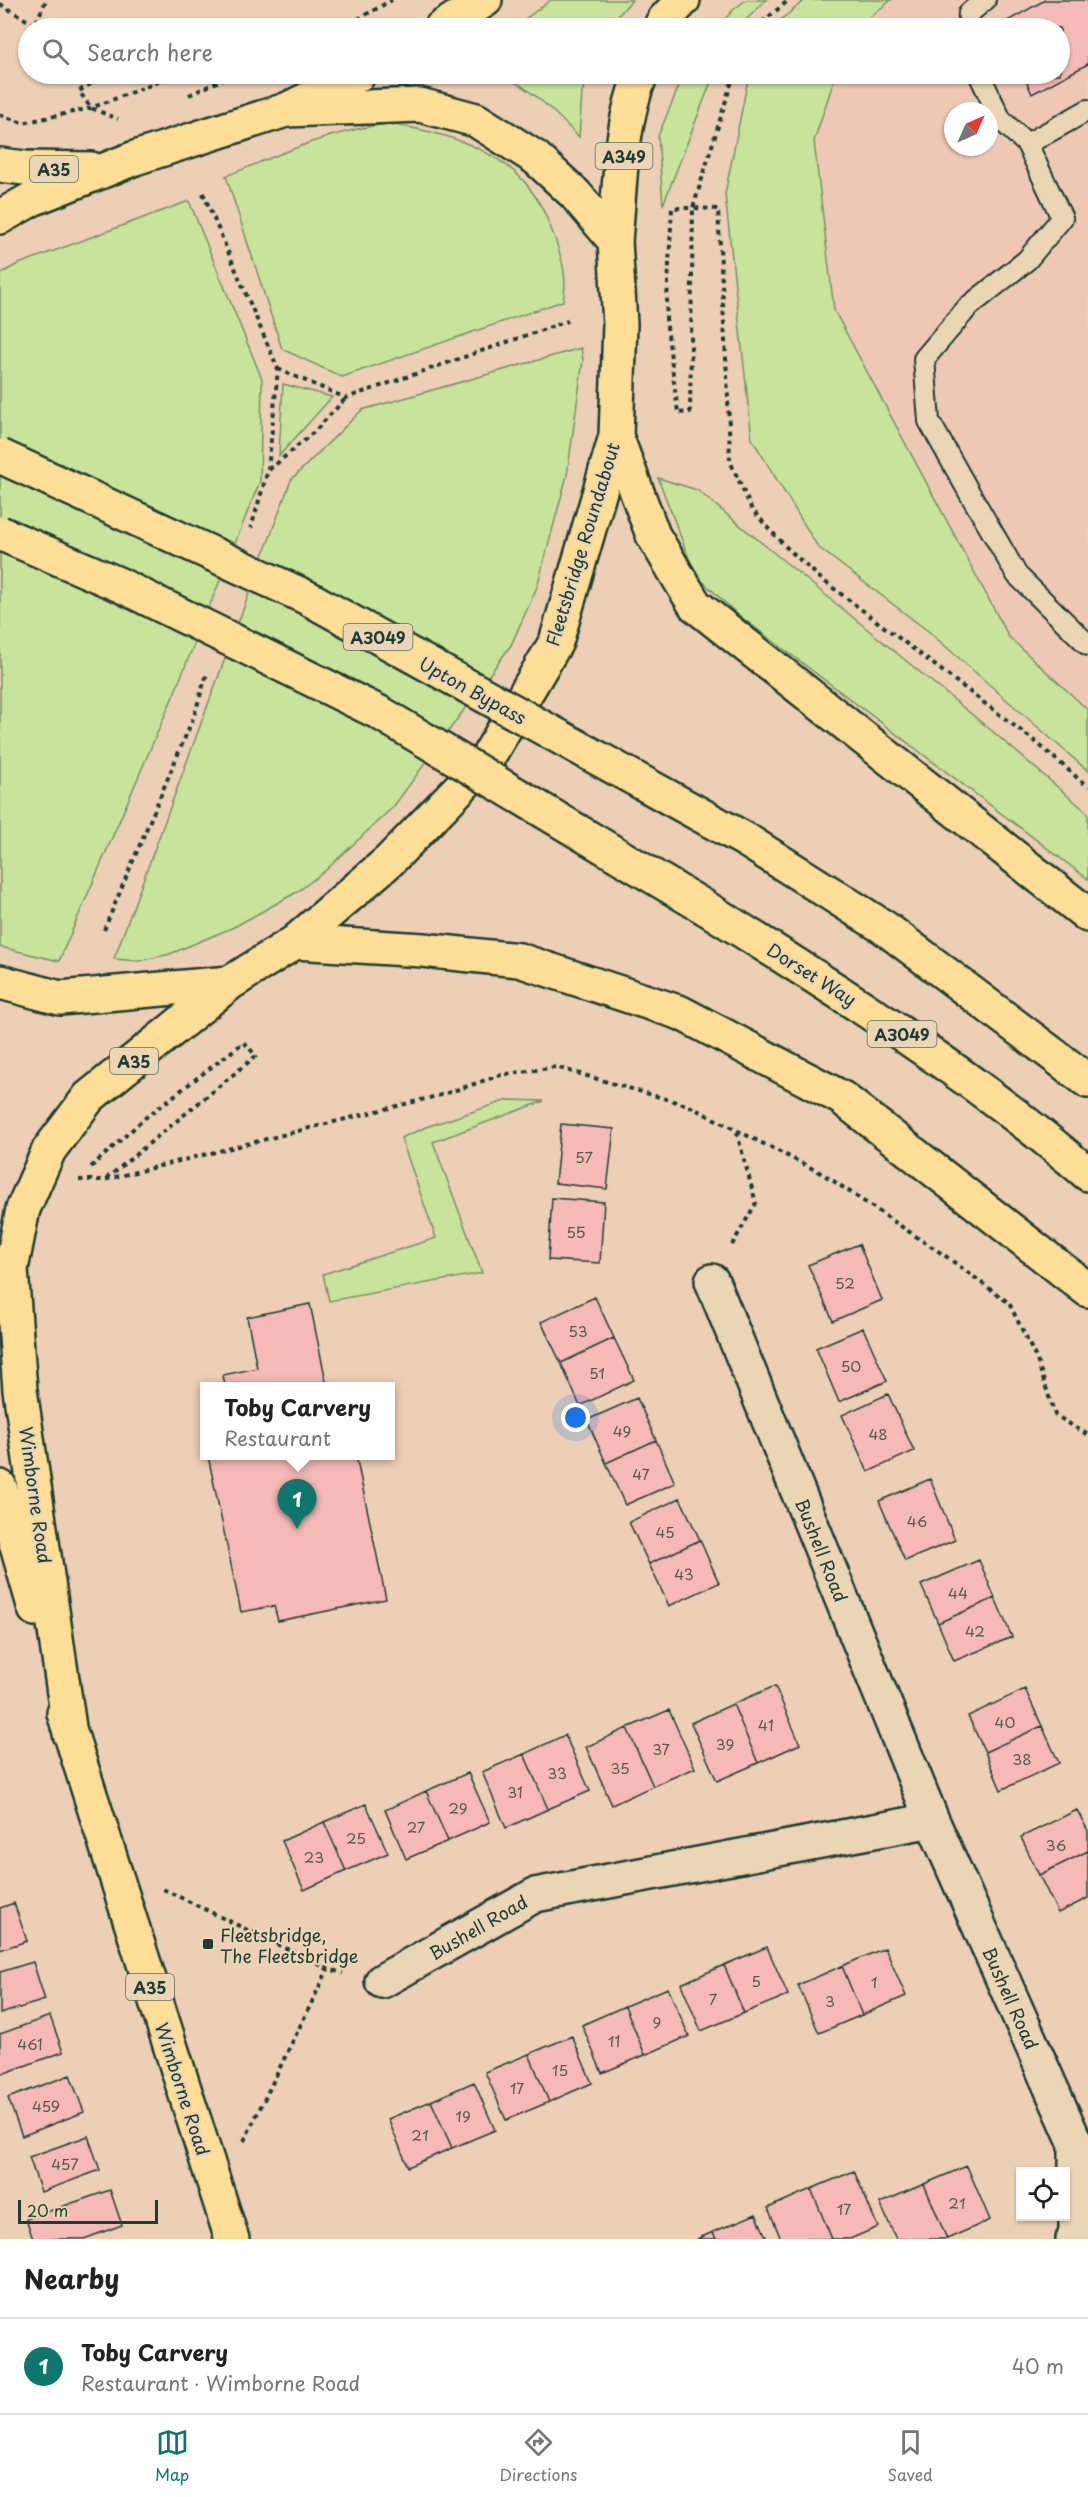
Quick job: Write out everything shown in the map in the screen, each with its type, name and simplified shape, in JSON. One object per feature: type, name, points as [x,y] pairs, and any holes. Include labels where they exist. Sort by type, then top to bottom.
[{"type":"main road","points":[[457,18],[485,0]]},
{"type":"main road","points":[[666,18],[683,0]]},
{"type":"main road","points":[[0,217],[32,199],[108,169],[286,110],[339,84]]},
{"type":"main road","name":"A349","points":[[615,241],[628,120],[637,84]]},
{"type":"main road","points":[[286,110],[420,105],[476,120],[536,158],[575,194],[615,241]]},
{"type":"main road","name":"A35","points":[[0,165],[25,168],[108,169]]},
{"type":"main road","name":"Fleetsbridge Roundabout","points":[[0,982],[60,998],[230,983],[295,942],[389,861],[485,762],[556,642],[616,436],[620,324],[615,241]]},
{"type":"main road","points":[[616,436],[653,535],[694,605],[1088,915]]},
{"type":"main road","name":"Upton Bypass","points":[[0,456],[308,598],[746,840],[885,928],[1088,1081]]},
{"type":"main road","name":"Dorset Way","points":[[0,533],[120,585],[380,713],[706,908],[868,1010],[1047,1139],[1088,1174]]},
{"type":"main road","points":[[295,942],[519,960],[681,1013],[842,1098],[1088,1290]]},
{"type":"main road","name":"Wimborne Road","points":[[70,1734],[20,1390],[11,1269],[23,1209],[49,1150],[89,1097],[230,983]]},
{"type":"main road","name":"Wimborne Road","points":[[0,1487],[70,1734],[232,2239]]},
{"type":"street","name":"Bushell Road","points":[[712,1281],[932,1820],[1082,2141],[1076,2232],[1073,2239]]},
{"type":"street","name":"Bushell Road","points":[[382,1981],[535,1894],[932,1820]]},
{"type":"lane","points":[[969,18],[969,13],[985,0]]},
{"type":"lane","points":[[984,84],[1001,120],[1027,144],[1062,218],[1027,260],[968,307],[924,359],[929,421],[1017,575],[1088,645]]},
{"type":"lane","points":[[1027,144],[1088,110]]},
{"type":"path","points":[[38,18],[46,0]]},
{"type":"path","points":[[360,18],[392,0]]},
{"type":"path","points":[[767,18],[789,0]]},
{"type":"path","points":[[0,4],[23,18]]},
{"type":"path","points":[[91,84],[79,91],[91,108],[123,121]]},
{"type":"path","points":[[0,115],[23,123],[91,108],[153,84]]},
{"type":"path","points":[[184,97],[213,84]]},
{"type":"path","points":[[731,84],[693,208],[690,412],[678,413],[666,319],[672,208],[693,208],[718,209],[730,461],[752,510],[785,546],[820,578],[1037,743],[1088,787]]},
{"type":"path","points":[[203,193],[278,369],[346,398]]},
{"type":"path","points":[[268,470],[315,431],[346,398],[568,321]]},
{"type":"path","points":[[104,1180],[256,1056],[244,1042],[145,1118],[76,1180],[104,1180],[441,1095],[501,1076],[556,1067],[687,1105],[823,1174],[947,1257],[1009,1303],[1037,1360],[1055,1415],[1088,1435]]},
{"type":"path","points":[[712,1281],[756,1203],[736,1129]]},
{"type":"path","points":[[111,1863],[328,1969],[218,2196]]},
{"type":"shaded area","points":[[891,0],[1088,0],[1088,710],[1009,637],[834,310],[814,141],[833,84],[1070,84],[1070,18],[869,18]]},
{"type":"green space","points":[[551,0],[632,0],[616,18],[527,18]]},
{"type":"green space","points":[[746,0],[766,0],[748,18],[726,18]]},
{"type":"green space","points":[[805,0],[891,0],[869,18],[783,18]]},
{"type":"green space","points":[[519,84],[585,84],[582,92],[579,137],[552,110]]},
{"type":"green space","points":[[680,84],[710,84],[663,205],[658,136]]},
{"type":"green space","points":[[747,84],[833,84],[814,141],[834,310],[1009,637],[1088,710],[1088,771],[928,631],[818,547],[752,439],[725,194]]},
{"type":"green space","points":[[388,124],[428,131],[468,144],[505,164],[520,177],[540,204],[555,239],[565,277],[563,301],[342,377],[282,349],[226,176],[326,138]]},
{"type":"green space","points":[[189,201],[262,379],[260,481],[174,694],[59,961],[0,947],[0,274],[16,265]]},
{"type":"green space","points":[[581,348],[583,360],[567,475],[537,587],[511,645],[394,806],[326,870],[297,892],[234,927],[170,954],[139,961],[114,959],[291,480],[362,410]]},
{"type":"green space","points":[[283,384],[332,397],[279,456]]},
{"type":"green space","points":[[658,478],[697,490],[992,731],[1088,813],[1088,879],[736,613],[695,574]]},
{"type":"green space","points":[[508,1100],[544,1101],[433,1142],[482,1273],[329,1301],[323,1274],[436,1238],[401,1138],[426,1127]]},
{"type":"building","points":[[1045,0],[1088,0],[1088,64],[1070,74],[1070,18],[1013,18]]},
{"type":"building","points":[[1028,84],[1051,84],[1032,94]]},
{"type":"building","points":[[561,1124],[614,1129],[607,1189],[555,1183]]},
{"type":"building","points":[[552,1198],[604,1202],[600,1263],[548,1260]]},
{"type":"building","points":[[859,1244],[882,1300],[833,1321],[808,1265]]},
{"type":"building","points":[[595,1297],[614,1338],[561,1363],[541,1322]]},
{"type":"building","points":[[310,1304],[326,1382],[224,1382],[223,1375],[257,1368],[247,1317]]},
{"type":"building","points":[[863,1328],[887,1381],[839,1402],[816,1348]]},
{"type":"building","points":[[614,1338],[634,1380],[580,1406],[561,1363]]},
{"type":"building","points":[[888,1394],[914,1451],[868,1472],[842,1415]]},
{"type":"building","points":[[637,1398],[656,1440],[606,1463],[587,1420]]},
{"type":"building","points":[[656,1440],[675,1483],[625,1505],[606,1463]]},
{"type":"building","points":[[209,1460],[357,1460],[386,1599],[278,1621],[274,1606],[241,1612]]},
{"type":"building","points":[[930,1479],[955,1540],[905,1561],[879,1501]]},
{"type":"building","points":[[680,1498],[700,1540],[649,1564],[629,1522]]},
{"type":"building","points":[[700,1540],[719,1583],[669,1606],[649,1564]]},
{"type":"building","points":[[979,1560],[995,1598],[938,1623],[921,1585]]},
{"type":"building","points":[[995,1598],[1012,1637],[954,1661],[938,1623]]},
{"type":"building","points":[[775,1686],[800,1744],[758,1763],[733,1704]]},
{"type":"building","points":[[1025,1689],[1042,1726],[985,1752],[968,1716]]},
{"type":"building","points":[[733,1704],[758,1763],[717,1781],[691,1723]]},
{"type":"building","points":[[669,1710],[695,1768],[653,1786],[627,1728]]},
{"type":"building","points":[[1042,1726],[1059,1763],[1001,1790],[985,1752]]},
{"type":"building","points":[[627,1728],[653,1786],[612,1805],[586,1747]]},
{"type":"building","points":[[565,1735],[590,1791],[548,1809],[524,1754]]},
{"type":"building","points":[[524,1754],[548,1809],[506,1828],[482,1772]]},
{"type":"building","points":[[468,1773],[490,1822],[448,1841],[426,1791]]},
{"type":"building","points":[[426,1791],[448,1841],[406,1859],[385,1810]]},
{"type":"building","points":[[366,1804],[388,1853],[346,1871],[324,1822]]},
{"type":"building","points":[[1077,1810],[1088,1831],[1088,1851],[1039,1875],[1021,1837]]},
{"type":"building","points":[[324,1822],[346,1871],[304,1890],[282,1841]]},
{"type":"building","points":[[1088,1851],[1088,1898],[1058,1913],[1039,1875]]},
{"type":"building","points":[[14,1903],[27,1941],[0,1950],[0,1908]]},
{"type":"building","points":[[767,1947],[788,1995],[744,2013],[724,1965]]},
{"type":"building","points":[[885,1948],[906,1996],[862,2015],[842,1966]]},
{"type":"building","points":[[33,1962],[45,2000],[0,2014],[0,1972]]},
{"type":"building","points":[[724,1965],[744,2013],[701,2031],[681,1984]]},
{"type":"building","points":[[842,1966],[862,2015],[819,2033],[798,1985]]},
{"type":"building","points":[[668,1988],[689,2036],[645,2055],[625,2006]]},
{"type":"building","points":[[625,2006],[645,2055],[602,2073],[582,2025]]},
{"type":"building","points":[[50,2016],[63,2052],[2,2074],[0,2034]]},
{"type":"building","points":[[572,2036],[592,2083],[549,2102],[529,2054]]},
{"type":"building","points":[[529,2054],[549,2102],[506,2120],[485,2072]]},
{"type":"building","points":[[70,2075],[84,2112],[22,2136],[8,2098]]},
{"type":"building","points":[[474,2082],[495,2130],[452,2148],[431,2101]]},
{"type":"building","points":[[431,2101],[452,2148],[408,2167],[388,2119]]},
{"type":"building","points":[[88,2136],[100,2170],[41,2192],[29,2157]]},
{"type":"building","points":[[967,2166],[990,2220],[947,2239],[924,2184]]},
{"type":"building","points":[[854,2171],[878,2227],[850,2239],[832,2239],[811,2189]]},
{"type":"building","points":[[924,2184],[947,2239],[896,2239],[880,2203]]},
{"type":"building","points":[[811,2189],[832,2239],[781,2239],[768,2208]]},
{"type":"building","points":[[110,2190],[122,2225],[84,2239],[33,2239],[26,2219]]},
{"type":"building","points":[[756,2214],[767,2239],[716,2239],[713,2232]]},
{"type":"building","points":[[713,2232],[716,2239],[697,2239]]},
{"type":"place","name":"Toby Carvery","points":[[297,1529]]},
{"type":"place","name":"Fleetsbridge, The Fleetsbridge","points":[[208,1944]]}]
